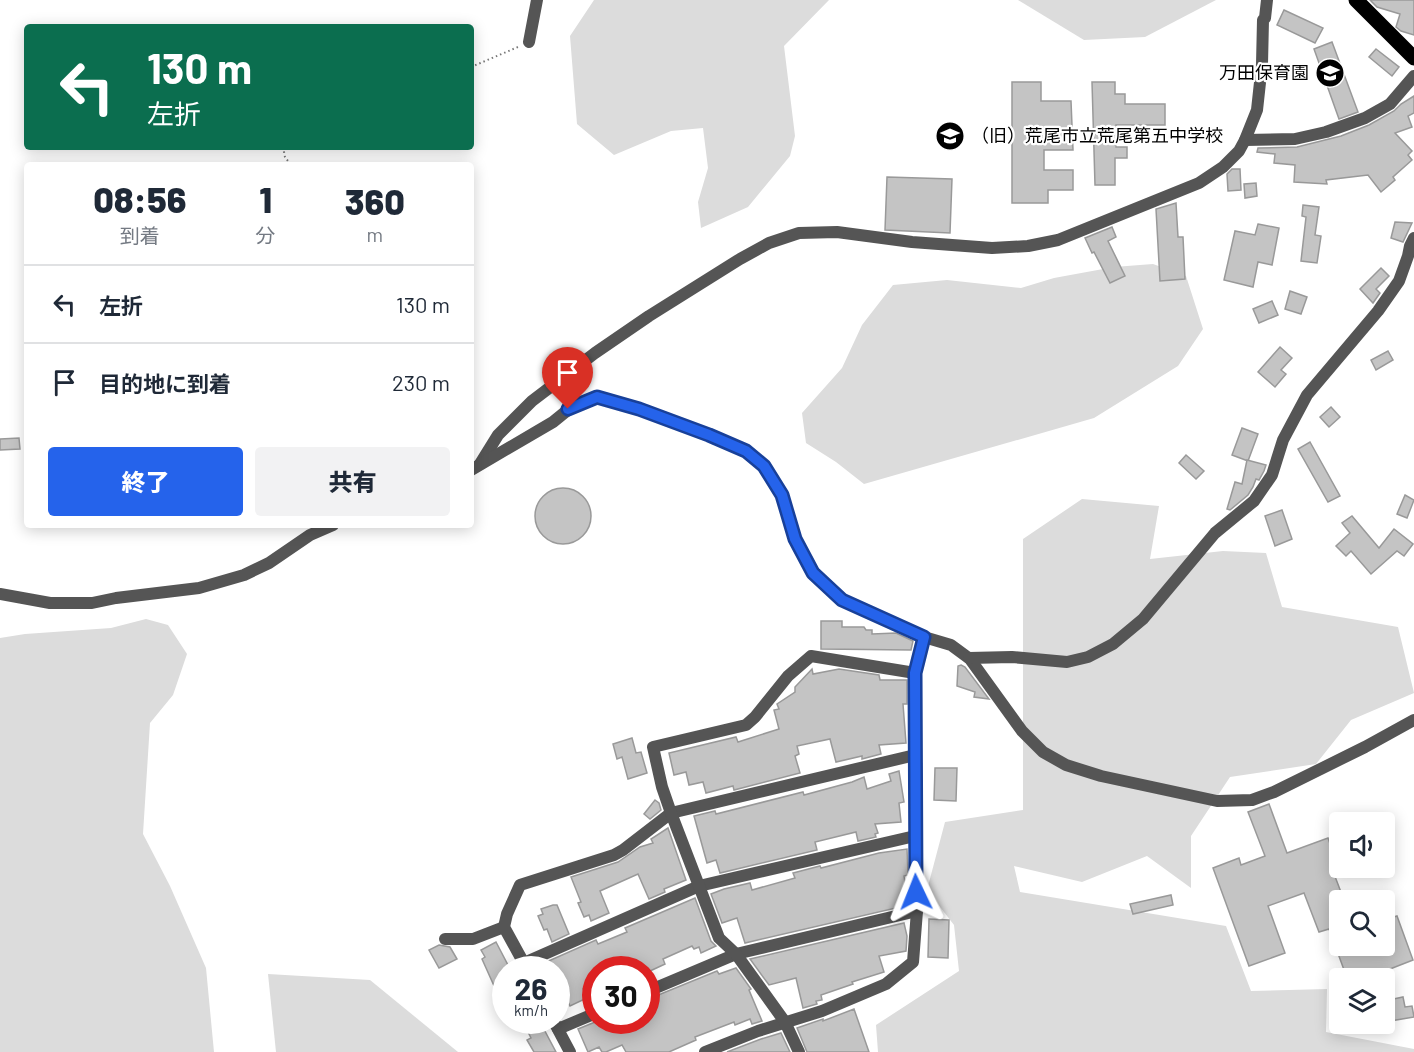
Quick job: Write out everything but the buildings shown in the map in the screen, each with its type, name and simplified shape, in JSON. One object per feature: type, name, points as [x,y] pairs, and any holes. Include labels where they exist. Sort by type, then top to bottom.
[{"type":"main road","points":[[1356,0],[1414,58]]},
{"type":"street","points":[[529,42],[537,0]]},
{"type":"street","points":[[475,468],[498,435],[532,401],[595,353],[649,316],[769,243],[799,233],[837,232],[912,242],[992,248],[1028,246],[1059,240],[1199,183],[1223,167],[1239,151],[1257,110],[1263,64],[1263,21],[1267,0]]},
{"type":"street","points":[[1245,140],[1295,139],[1326,132],[1365,118],[1390,104],[1414,76]]},
{"type":"street","points":[[969,658],[1012,657],[1067,662],[1088,657],[1113,644],[1143,619],[1215,533],[1254,501],[1272,475],[1283,440],[1307,395],[1389,296],[1399,281],[1414,238]]},
{"type":"street","points":[[475,468],[553,422],[568,409],[597,397],[639,409],[746,451],[764,466],[782,495],[795,539],[813,573],[842,600],[924,637],[951,645],[969,658],[1022,731],[1042,752],[1066,765],[1101,776],[1217,801],[1252,800],[1274,792],[1414,720]]},
{"type":"street","points":[[0,594],[50,603],[92,603],[199,588],[244,575],[269,563],[310,535],[326,528]]},
{"type":"street","points":[[705,1052],[785,1022],[822,1011],[886,984],[913,962],[917,911],[915,673],[924,637]]},
{"type":"street","points":[[799,1052],[785,1022],[736,954],[719,938],[671,813],[653,747],[746,725],[788,676],[811,656],[915,673]]},
{"type":"street","points":[[520,956],[504,927],[507,914],[520,885],[614,855],[671,813],[915,755]]},
{"type":"street","points":[[547,956],[699,886],[915,836]]},
{"type":"street","points":[[660,986],[736,954],[917,911]]},
{"type":"street","points":[[445,939],[473,939],[504,927]]},
{"type":"street","points":[[561,1034],[570,1052]]},
{"type":"path","points":[[474,66],[529,42]]},
{"type":"shaded area","points":[[594,0],[829,0],[784,46],[795,136],[790,156],[748,207],[701,228],[698,202],[708,168],[703,128],[671,131],[614,155],[577,124],[570,36]]},
{"type":"shaded area","points":[[1018,0],[1216,0],[1145,37],[1084,40]]},
{"type":"shaded area","points":[[1153,264],[1186,276],[1203,329],[1178,366],[1094,418],[864,484],[836,462],[806,443],[802,413],[842,368],[862,325],[893,285],[947,280],[1021,288],[1054,278],[1114,267]]},
{"type":"shaded area","points":[[1082,499],[1159,506],[1150,559],[1223,551],[1266,553],[1282,607],[1398,627],[1414,693],[1351,720],[1316,764],[1230,777],[1191,836],[1191,888],[1147,856],[1082,882],[1014,866],[1020,892],[1226,926],[1251,991],[1327,989],[1326,1032],[1414,1049],[1414,1052],[878,1052],[876,1025],[959,971],[954,925],[927,890],[945,822],[1023,810],[1023,539]]},
{"type":"shaded area","points":[[146,619],[168,625],[187,654],[173,695],[150,723],[143,834],[170,886],[206,968],[214,1052],[0,1052],[0,638],[111,628]]},
{"type":"shaded area","points":[[268,974],[370,980],[458,1052],[276,1052]]},
{"type":"place","name":"万田保育園","points":[[1330,73]]},
{"type":"place","name":"（旧）荒尾市立荒尾第五中学校","points":[[950,136]]},
{"type":"route","points":[[568,409],[597,397],[639,409],[746,451],[764,466],[782,495],[795,539],[813,573],[842,600],[870,615],[924,637],[915,673],[916,892]]}]
